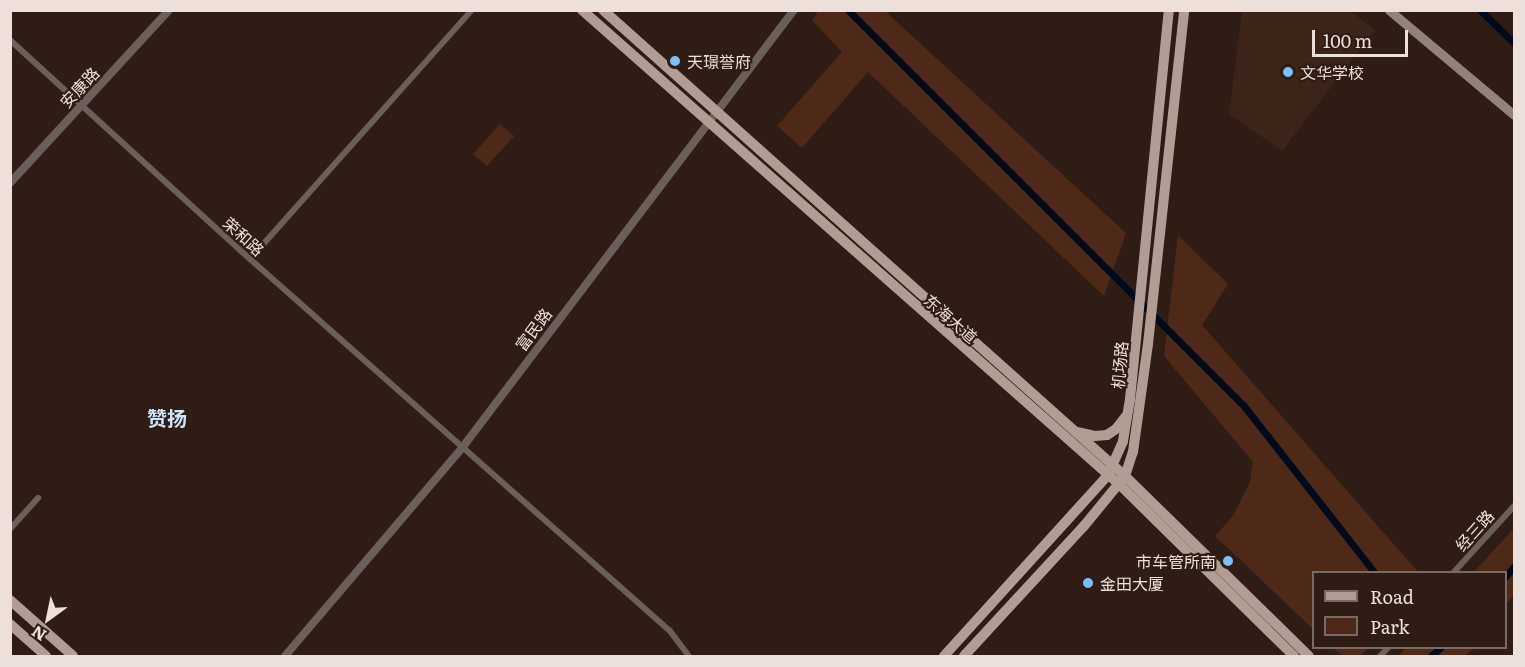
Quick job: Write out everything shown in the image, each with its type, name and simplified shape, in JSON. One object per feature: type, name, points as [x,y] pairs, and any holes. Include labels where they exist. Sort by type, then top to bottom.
[{"type":"main road","name":"东海大道","points":[[582,10],[708,123],[1123,480],[1309,657]]},
{"type":"main road","name":"东海大道","points":[[603,10],[1072,429],[1110,470]]},
{"type":"main road","name":"机场路","points":[[944,657],[1110,470],[1123,441],[1128,414],[1169,10]]},
{"type":"main road","name":"机场路","points":[[964,657],[1123,480],[1133,452],[1148,344],[1184,10]]},
{"type":"main road","points":[[1389,10],[1515,115]]},
{"type":"main road","points":[[1072,429],[1095,436],[1107,435],[1116,429],[1128,414]]},
{"type":"main road","name":"东海大道","points":[[1123,480],[1294,657]]},
{"type":"main road","points":[[10,600],[73,657]]},
{"type":"main road","points":[[10,624],[46,657]]},
{"type":"street","name":"安康路","points":[[10,183],[169,10]]},
{"type":"street","points":[[250,260],[472,10]]},
{"type":"street","name":"富民路","points":[[285,657],[462,448],[794,10]]},
{"type":"street","name":"荣和路","points":[[10,40],[250,260],[670,631],[689,657]]},
{"type":"street","points":[[10,529],[38,498]]},
{"type":"street","name":"经三路","points":[[1456,571],[1515,506]]},
{"type":"shaded area","name":"文华学校","points":[[1242,11],[1350,11],[1375,30],[1282,151],[1229,114]]},
{"type":"green space","points":[[819,10],[885,11],[1126,233],[1104,296],[868,72],[802,148],[777,126],[842,52],[812,20]]},
{"type":"green space","points":[[500,124],[514,136],[487,166],[473,154]]},
{"type":"green space","points":[[1178,235],[1228,284],[1202,325],[1417,571],[1312,571],[1312,628],[1215,536],[1233,516],[1250,482],[1253,462],[1164,356]]},
{"type":"green space","points":[[1514,528],[1514,594],[1507,604],[1507,571],[1475,571]]},
{"type":"green space","points":[[1334,649],[1367,649],[1360,656],[1343,656]]},
{"type":"green space","points":[[1405,649],[1473,649],[1465,656],[1398,656]]},
{"type":"waterway","points":[[848,10],[1244,406],[1373,571]]},
{"type":"waterway","points":[[1480,10],[1514,43]]},
{"type":"waterway","points":[[1507,575],[1514,566]]},
{"type":"waterway","points":[[1431,656],[1439,649]]},
{"type":"place","name":"天璟誉府","points":[[675,61]]},
{"type":"place","name":"文华学校","points":[[1288,72]]},
{"type":"place","name":"市车管所南","points":[[1228,561]]},
{"type":"place","name":"金田大厦","points":[[1088,583]]},
{"type":"district","name":"赞扬","points":[[167,417]]}]
